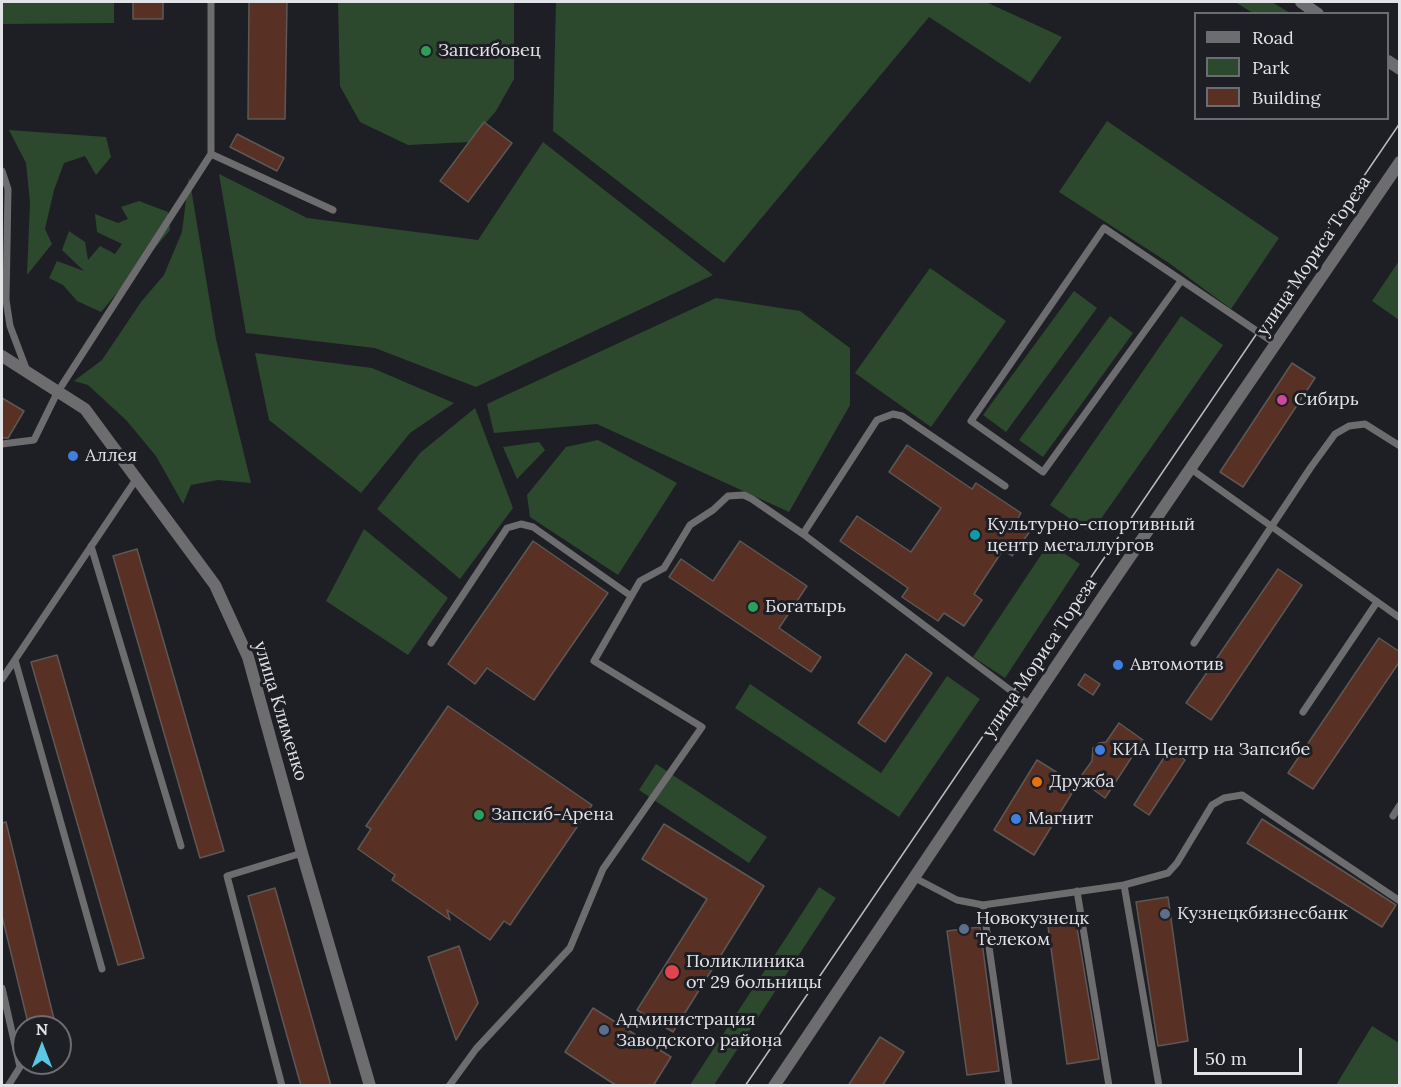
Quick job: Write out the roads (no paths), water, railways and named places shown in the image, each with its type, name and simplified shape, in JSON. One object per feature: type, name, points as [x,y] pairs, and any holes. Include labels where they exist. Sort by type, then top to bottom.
[{"type":"street","points":[[1301,2],[1315,12]]},
{"type":"street","name":"улица Мориса Тореза","points":[[774,1086],[1400,162]]},
{"type":"street","name":"улица Клименко","points":[[2,356],[85,409],[215,585],[248,657],[302,854],[370,1086]]},
{"type":"lane","points":[[2,444],[34,440],[57,393],[211,154],[211,2]]},
{"type":"lane","points":[[211,154],[333,210]]},
{"type":"lane","points":[[2,171],[9,189],[6,300],[10,326],[28,374]]},
{"type":"lane","points":[[1181,281],[1043,472],[971,421],[1104,228],[1276,344]]},
{"type":"lane","points":[[803,534],[877,420],[893,414],[902,416],[1005,486]]},
{"type":"lane","points":[[1194,643],[1335,434],[1349,426],[1365,424],[1400,446]]},
{"type":"lane","points":[[1191,469],[1400,618]]},
{"type":"lane","points":[[2,679],[137,478]]},
{"type":"lane","points":[[449,1086],[476,1049],[570,948],[603,869],[702,727],[594,661],[640,580],[664,568],[690,525],[713,510],[728,496],[744,495],[803,534],[1030,705]]},
{"type":"lane","points":[[431,643],[507,528],[521,524],[533,527],[631,596]]},
{"type":"lane","points":[[91,546],[181,846]]},
{"type":"lane","points":[[1303,712],[1377,602]]},
{"type":"lane","points":[[15,660],[102,969]]},
{"type":"lane","points":[[915,878],[957,900],[983,905],[1124,885],[1168,873],[1177,863],[1212,805],[1224,798],[1242,795],[1400,901]]},
{"type":"lane","points":[[1393,816],[1400,806]]},
{"type":"lane","points":[[282,1086],[227,876],[302,854]]},
{"type":"lane","points":[[1124,885],[1159,1086]]},
{"type":"lane","points":[[1077,891],[1109,1086]]},
{"type":"lane","points":[[983,905],[1010,1086]]},
{"type":"lane","points":[[2,988],[20,1067],[8,1086]]},
{"type":"tram line","points":[[745,1086],[1400,123]]},
{"type":"place","name":"Запсибовец","points":[[426,51]]},
{"type":"place","name":"Сибирь","points":[[1282,400]]},
{"type":"place","name":"Аллея","points":[[73,456]]},
{"type":"place","name":"Культурно-спортивный центр металлургов","points":[[975,535]]},
{"type":"place","name":"Богатырь","points":[[753,607]]},
{"type":"place","name":"Автомотив","points":[[1118,665]]},
{"type":"place","name":"КИА Центр на Запсибе","points":[[1100,750]]},
{"type":"place","name":"Дружба","points":[[1037,782]]},
{"type":"place","name":"Запсиб-Арена","points":[[479,815]]},
{"type":"place","name":"Магнит","points":[[1016,819]]},
{"type":"place","name":"Кузнецкбизнесбанк","points":[[1165,914]]},
{"type":"place","name":"Новокузнецк Телеком","points":[[964,929]]},
{"type":"place","name":"Поликлиника от 29 больницы","points":[[672,972]]},
{"type":"place","name":"Администрация Заводского района","points":[[604,1030]]}]
